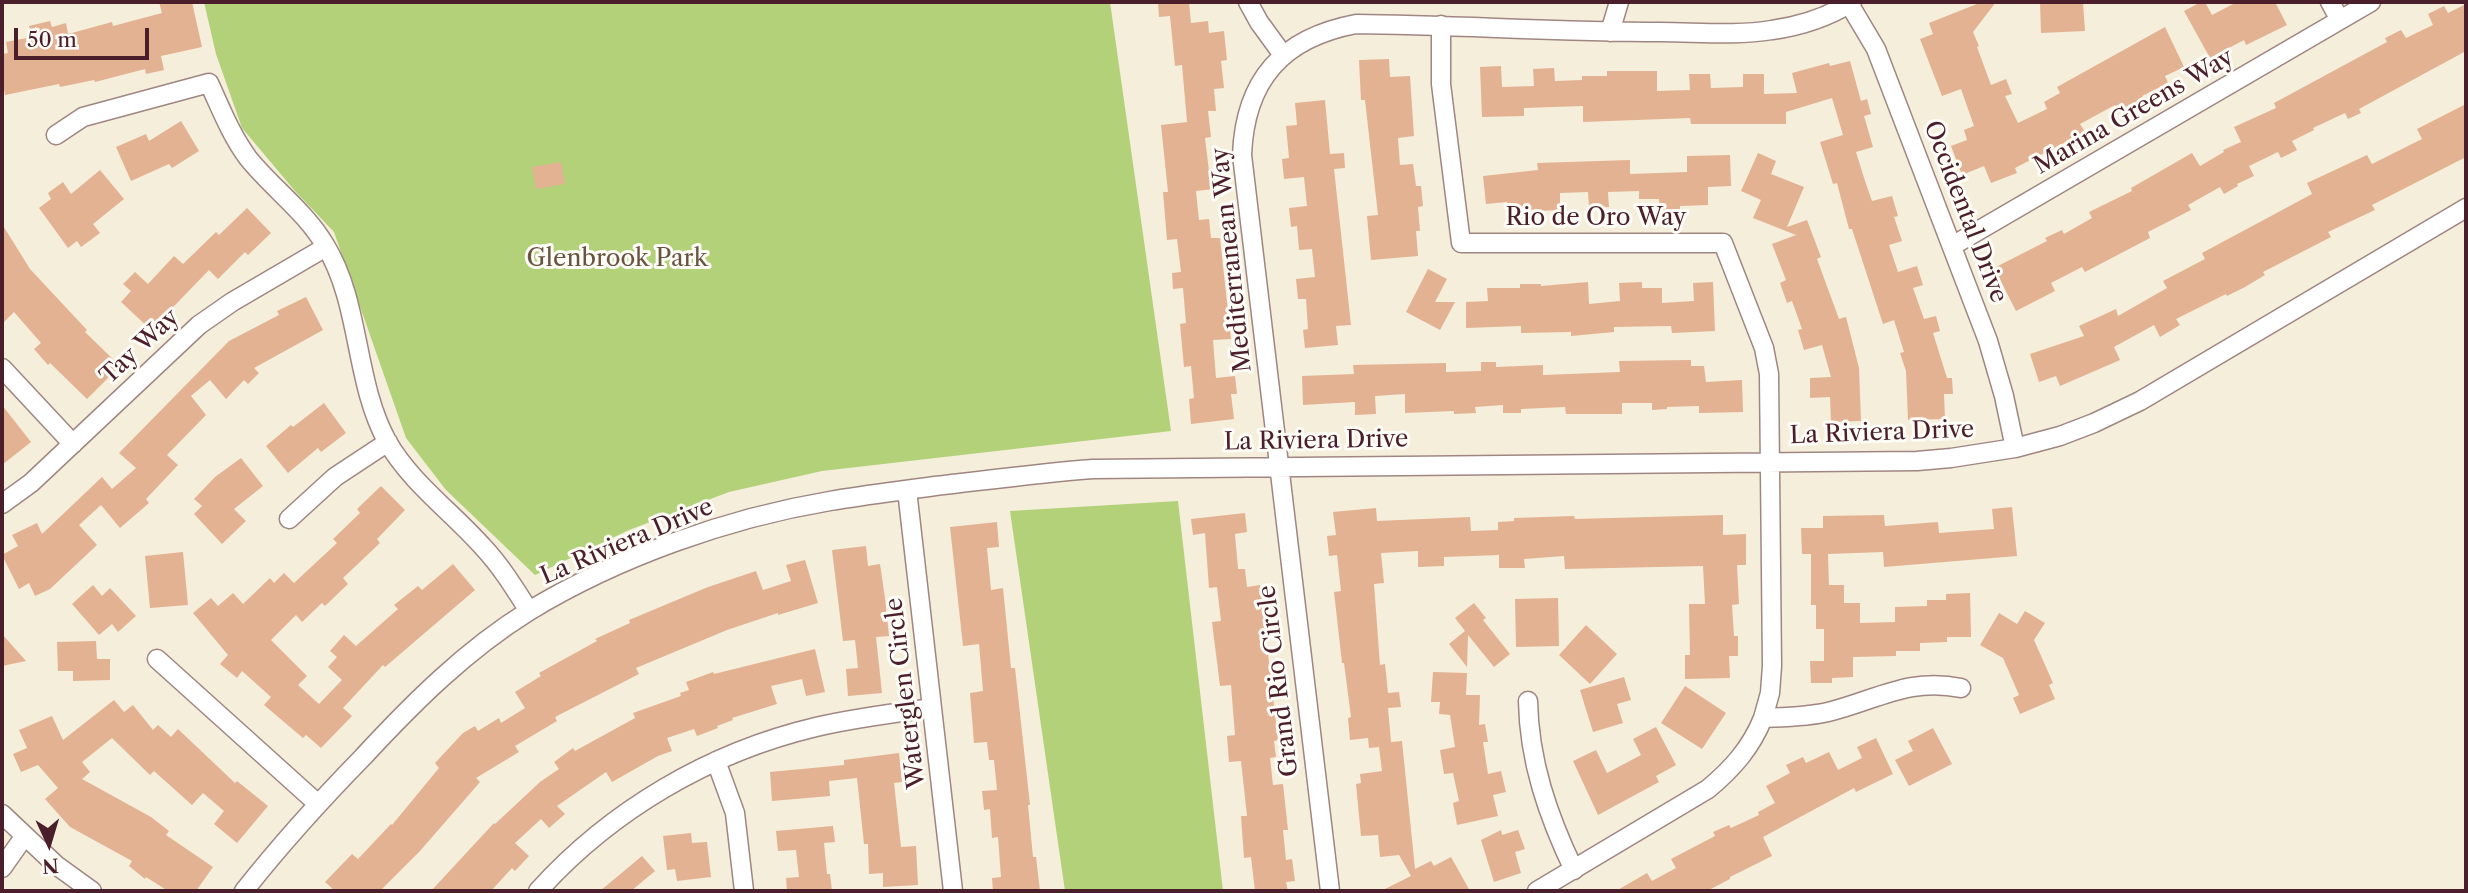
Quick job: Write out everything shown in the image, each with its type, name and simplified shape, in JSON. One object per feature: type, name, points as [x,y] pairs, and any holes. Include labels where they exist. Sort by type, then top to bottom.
[{"type":"street","points":[[1248,2],[1283,55]]},
{"type":"street","points":[[1609,32],[1619,2]]},
{"type":"street","name":"Mediterranean Way","points":[[1279,466],[1242,155],[1248,108],[1259,85],[1283,55],[1318,33],[1356,24],[1609,32],[1770,31],[1824,17],[1850,2]]},
{"type":"street","name":"Occidental Drive","points":[[1850,2],[1876,49],[1988,341],[2015,448]]},
{"type":"street","points":[[2330,2],[2340,20]]},
{"type":"street","name":"Marina Greens Way","points":[[1952,246],[2371,2]]},
{"type":"street","name":"Rio de Oro Way","points":[[1441,25],[1441,84],[1461,243],[1723,243],[1747,300],[1767,361],[1770,462]]},
{"type":"street","points":[[56,135],[83,117],[209,83],[227,124],[249,159],[300,212],[327,247],[341,279],[376,417],[388,442],[406,467],[497,563],[529,611]]},
{"type":"street","name":"La Riviera Drive","points":[[244,891],[281,844],[318,804],[409,707],[449,670],[529,611],[596,577],[713,529],[820,503],[1041,472],[1279,466],[1917,461],[2015,448],[2082,427],[2140,401],[2466,208]]},
{"type":"street","name":"Tay Way","points":[[2,504],[73,444],[199,325],[232,302],[327,247]]},
{"type":"street","points":[[2,368],[73,444]]},
{"type":"street","points":[[289,519],[335,477],[388,442]]},
{"type":"street","points":[[1537,891],[1708,789],[1729,772],[1745,752],[1763,718],[1770,693],[1770,462]]},
{"type":"street","name":"Grand Rio Circle","points":[[1279,466],[1330,891]]},
{"type":"street","name":"Waterglen Circle","points":[[907,490],[953,891]]},
{"type":"street","points":[[157,659],[318,804]]},
{"type":"street","points":[[1763,718],[1800,717],[1829,712],[1894,689],[1921,684],[1961,688]]},
{"type":"street","points":[[1528,701],[1532,749],[1543,794],[1558,838],[1574,870]]},
{"type":"street","points":[[538,891],[587,843],[618,819],[666,787],[716,761],[779,737],[816,727],[932,708]]},
{"type":"street","points":[[716,761],[735,813],[744,891]]},
{"type":"street","points":[[2,814],[24,837],[92,891]]},
{"type":"street","points":[[2,868],[24,837]]},
{"type":"green space","name":"Glenbrook Park","points":[[204,2],[1110,2],[1171,431],[822,471],[729,492],[629,530],[535,575],[446,490],[406,438],[334,232],[242,128],[216,54]]},
{"type":"green space","points":[[1178,501],[1223,891],[1065,891],[1010,511]]},
{"type":"building","points":[[159,2],[192,2],[202,47],[161,56],[164,70],[146,74],[145,69],[95,82],[94,80],[60,87],[59,84],[5,95],[2,54],[8,53],[6,42],[32,37],[29,26],[50,21],[52,27],[66,23],[68,34],[112,22],[113,26],[162,13]]},
{"type":"building","points":[[1158,2],[1189,2],[1191,23],[1208,21],[1209,33],[1224,31],[1227,60],[1221,61],[1224,88],[1214,89],[1216,111],[1208,111],[1211,137],[1205,138],[1214,189],[1196,191],[1199,220],[1209,219],[1211,238],[1220,238],[1231,339],[1213,340],[1216,378],[1235,376],[1237,394],[1231,394],[1234,419],[1191,424],[1189,399],[1194,398],[1191,366],[1184,367],[1180,324],[1186,323],[1183,288],[1173,289],[1172,273],[1181,272],[1177,239],[1167,240],[1163,192],[1168,192],[1161,125],[1187,122],[1182,65],[1175,66],[1170,16],[1159,17]]},
{"type":"building","points":[[1982,2],[1996,2],[1973,32],[1979,46],[1977,47],[1991,85],[2006,79],[2012,94],[2005,96],[2018,123],[2047,109],[2044,102],[2060,93],[2057,87],[2165,27],[2184,67],[2165,76],[2168,83],[2142,96],[2144,98],[2118,111],[2115,105],[2080,124],[2085,132],[2015,168],[2017,173],[1991,183],[1984,166],[1962,175],[1951,146],[1967,140],[1964,130],[1974,126],[1961,89],[1942,96],[1920,39],[1933,34],[1929,23]]},
{"type":"building","points":[[2040,2],[2083,2],[2085,31],[2041,33]]},
{"type":"building","points":[[2205,2],[2212,15],[2237,2],[2275,2],[2287,25],[2246,45],[2244,40],[2210,58],[2184,11]]},
{"type":"building","points":[[2466,4],[2466,51],[2359,109],[2361,113],[2348,119],[2345,113],[2313,128],[2314,130],[2292,141],[2297,150],[2281,158],[2278,152],[2249,166],[2254,176],[2237,184],[2238,186],[2224,194],[2220,187],[2188,205],[2191,210],[2148,232],[2150,238],[2085,272],[2082,267],[2051,283],[2055,291],[2016,311],[1994,268],[2047,241],[2045,238],[2062,230],[2064,234],[2092,218],[2089,212],[2132,191],[2131,188],[2192,153],[2200,166],[2224,152],[2223,150],[2241,142],[2234,127],[2276,108],[2274,103],[2387,42],[2385,38],[2401,30],[2406,38],[2433,25],[2428,14],[2444,6],[2448,13]]},
{"type":"building","points":[[1389,59],[1390,77],[1410,76],[1414,136],[1398,138],[1400,165],[1413,164],[1416,186],[1421,186],[1423,206],[1418,207],[1418,256],[1371,260],[1367,216],[1378,215],[1365,100],[1361,100],[1359,60]]},
{"type":"building","points":[[1850,61],[1861,101],[1867,99],[1871,114],[1864,116],[1873,147],[1856,152],[1865,181],[1872,201],[1892,196],[1898,216],[1894,217],[1902,241],[1889,245],[1898,272],[1917,266],[1923,285],[1913,288],[1924,319],[1936,316],[1940,331],[1933,333],[1947,378],[1952,378],[1953,394],[1944,394],[1945,419],[1908,420],[1906,371],[1900,353],[1904,352],[1894,320],[1883,324],[1852,229],[1849,229],[1837,183],[1833,184],[1820,142],[1843,135],[1832,98],[1786,112],[1786,124],[1691,124],[1690,118],[1583,122],[1583,106],[1524,108],[1524,116],[1482,117],[1480,67],[1501,66],[1502,87],[1534,86],[1533,69],[1554,68],[1555,81],[1582,80],[1582,76],[1607,76],[1607,71],[1657,71],[1657,91],[1690,90],[1689,74],[1710,74],[1711,88],[1743,87],[1743,74],[1764,74],[1764,94],[1797,93],[1792,73],[1829,63],[1830,66]]},
{"type":"building","points":[[1325,100],[1330,154],[1344,153],[1345,168],[1334,169],[1351,325],[1336,326],[1338,345],[1305,348],[1303,330],[1308,329],[1306,299],[1298,299],[1296,279],[1315,277],[1312,249],[1299,250],[1297,226],[1291,227],[1289,208],[1307,206],[1304,177],[1284,179],[1282,159],[1289,158],[1286,126],[1297,125],[1295,103]]},
{"type":"building","points":[[2466,104],[2466,157],[2372,205],[2375,210],[2328,232],[2331,237],[2263,272],[2265,275],[2245,287],[2176,319],[2180,325],[2160,337],[2154,325],[2114,347],[2120,360],[2060,386],[2056,376],[2039,382],[2030,354],[2084,336],[2079,326],[2116,309],[2118,316],[2167,288],[2163,281],[2205,259],[2202,253],[2312,194],[2307,183],[2367,155],[2372,164],[2422,139],[2417,129]]},
{"type":"building","points":[[181,121],[199,151],[172,168],[169,164],[131,181],[116,147],[146,134],[149,141]]},
{"type":"building","points":[[1758,153],[1776,161],[1771,174],[1804,187],[1787,227],[1807,220],[1821,257],[1817,259],[1839,319],[1846,317],[1859,368],[1861,421],[1831,422],[1830,397],[1810,398],[1810,378],[1831,377],[1822,345],[1804,350],[1798,330],[1802,329],[1792,301],[1787,303],[1780,283],[1786,280],[1772,244],[1796,235],[1753,218],[1761,200],[1741,191]]},
{"type":"building","points":[[1730,155],[1731,186],[1708,187],[1708,205],[1680,206],[1680,211],[1660,212],[1659,199],[1639,199],[1639,191],[1608,192],[1609,207],[1589,208],[1588,192],[1560,193],[1560,210],[1509,212],[1507,202],[1486,204],[1483,176],[1538,170],[1537,163],[1630,160],[1630,174],[1687,172],[1687,156]]},
{"type":"building","points":[[561,162],[565,184],[536,189],[532,167]]},
{"type":"building","points":[[100,170],[124,199],[93,224],[100,233],[81,247],[77,241],[68,248],[39,208],[51,199],[48,193],[63,182],[71,194]]},
{"type":"building","points":[[247,208],[271,233],[248,255],[245,252],[218,279],[209,270],[151,330],[121,302],[131,291],[123,284],[135,272],[148,284],[174,256],[183,264],[216,232],[219,235]]},
{"type":"building","points":[[2,224],[30,269],[87,330],[85,332],[120,366],[87,399],[34,349],[41,343],[14,312],[2,324]]},
{"type":"building","points":[[1428,269],[1447,279],[1435,302],[1455,302],[1440,330],[1406,312]]},
{"type":"building","points":[[1588,282],[1589,304],[1620,301],[1619,283],[1642,282],[1642,288],[1662,288],[1662,303],[1694,301],[1693,283],[1713,282],[1715,331],[1672,333],[1671,326],[1614,327],[1614,332],[1571,336],[1571,332],[1521,333],[1521,326],[1466,328],[1466,302],[1488,301],[1487,288]]},
{"type":"building","points":[[306,297],[323,330],[254,368],[259,373],[248,384],[244,380],[226,399],[210,380],[191,396],[206,415],[167,455],[178,465],[146,499],[149,503],[120,528],[101,505],[79,525],[97,545],[50,589],[35,596],[29,583],[19,589],[2,555],[18,546],[12,535],[37,523],[42,534],[102,477],[112,489],[136,468],[119,453],[229,341],[279,315],[277,311]]},
{"type":"building","points":[[1691,360],[1691,366],[1704,366],[1706,382],[1742,380],[1743,412],[1699,413],[1699,406],[1652,410],[1652,403],[1622,403],[1622,414],[1566,414],[1565,407],[1521,409],[1521,413],[1503,413],[1503,405],[1475,407],[1476,413],[1405,413],[1405,394],[1375,396],[1376,414],[1355,415],[1355,402],[1303,405],[1302,376],[1354,374],[1353,365],[1446,363],[1446,372],[1481,371],[1481,362],[1496,362],[1496,367],[1543,365],[1543,375],[1620,372],[1619,361]]},
{"type":"building","points":[[324,403],[346,433],[321,452],[318,448],[288,473],[266,446]]},
{"type":"building","points":[[2,405],[31,442],[2,465]]},
{"type":"building","points":[[241,458],[263,486],[234,509],[246,521],[222,544],[194,514],[202,506],[194,499],[215,477]]},
{"type":"building","points":[[381,486],[405,510],[377,539],[380,543],[343,578],[348,584],[325,606],[322,603],[302,622],[296,615],[271,640],[307,676],[298,685],[319,704],[342,680],[328,667],[337,657],[330,651],[344,635],[356,646],[398,609],[394,605],[418,586],[422,590],[453,564],[475,590],[385,667],[383,665],[343,708],[352,716],[321,748],[306,735],[303,738],[264,705],[271,697],[242,671],[237,678],[220,664],[228,655],[193,613],[211,598],[218,606],[233,593],[243,604],[270,578],[274,583],[284,573],[294,583],[337,543],[333,539],[360,513],[357,509]]},
{"type":"building","points":[[2012,507],[2017,556],[1884,567],[1883,552],[1828,554],[1829,585],[1844,585],[1844,603],[1860,603],[1860,623],[1895,622],[1895,607],[1927,606],[1927,600],[1946,600],[1946,594],[1970,593],[1971,637],[1947,637],[1947,642],[1920,643],[1920,651],[1896,651],[1896,656],[1853,657],[1853,677],[1832,678],[1832,683],[1811,683],[1810,661],[1824,661],[1824,629],[1816,629],[1816,605],[1811,605],[1811,554],[1802,554],[1801,528],[1823,528],[1823,516],[1884,515],[1885,526],[1938,522],[1939,533],[1994,529],[1992,509]]},
{"type":"building","points":[[1376,508],[1377,521],[1470,517],[1471,531],[1498,530],[1498,522],[1514,521],[1514,518],[1723,515],[1723,535],[1746,534],[1746,565],[1737,565],[1739,604],[1732,605],[1734,636],[1738,636],[1738,656],[1729,656],[1730,678],[1685,679],[1685,655],[1690,655],[1689,604],[1705,604],[1703,566],[1565,569],[1564,556],[1524,559],[1525,568],[1499,568],[1499,555],[1444,557],[1444,566],[1418,567],[1418,551],[1381,553],[1384,583],[1374,584],[1380,665],[1385,664],[1388,693],[1399,692],[1401,707],[1388,708],[1391,742],[1402,741],[1415,869],[1431,861],[1434,866],[1451,857],[1470,891],[1381,891],[1411,876],[1399,855],[1380,857],[1378,835],[1361,836],[1356,784],[1361,783],[1360,774],[1382,771],[1379,747],[1369,748],[1368,738],[1350,740],[1348,718],[1351,717],[1334,592],[1341,591],[1337,555],[1329,556],[1327,536],[1336,535],[1333,512]]},
{"type":"building","points":[[1245,513],[1247,532],[1235,534],[1238,569],[1245,569],[1247,587],[1260,585],[1278,740],[1274,741],[1276,757],[1270,758],[1273,785],[1283,784],[1288,830],[1283,830],[1286,860],[1292,859],[1295,881],[1286,882],[1288,891],[1255,891],[1251,857],[1244,858],[1241,816],[1247,816],[1241,761],[1229,762],[1227,736],[1235,735],[1231,685],[1220,686],[1212,622],[1221,621],[1217,587],[1209,588],[1205,533],[1193,535],[1191,519]]},
{"type":"building","points":[[997,522],[999,547],[987,548],[991,590],[1003,588],[1011,668],[1015,668],[1033,857],[1036,857],[1040,891],[993,891],[992,878],[1001,877],[998,837],[992,838],[990,809],[984,810],[982,791],[997,790],[994,760],[989,760],[987,742],[974,743],[970,693],[983,691],[979,644],[963,646],[950,527]]},
{"type":"building","points":[[866,546],[868,566],[880,564],[889,636],[876,637],[882,693],[848,696],[846,669],[858,668],[855,640],[843,641],[832,550]]},
{"type":"building","points":[[183,552],[188,605],[150,608],[145,556]]},
{"type":"building","points":[[805,560],[818,603],[727,630],[636,668],[639,674],[555,717],[557,721],[515,746],[519,752],[476,778],[480,782],[420,851],[380,891],[335,891],[325,882],[352,854],[358,859],[392,825],[439,768],[435,763],[463,733],[475,726],[478,731],[499,718],[501,723],[525,708],[515,692],[541,676],[539,673],[597,641],[595,639],[630,623],[629,620],[708,587],[756,571],[763,590],[791,581],[786,565]]},
{"type":"building","points":[[93,585],[102,596],[110,588],[136,616],[118,632],[112,624],[99,635],[72,604]]},
{"type":"building","points":[[1558,598],[1559,646],[1516,647],[1515,599]]},
{"type":"building","points":[[1474,603],[1486,618],[1483,620],[1510,654],[1494,667],[1468,635],[1467,667],[1449,644],[1465,631],[1455,618]]},
{"type":"building","points":[[2025,611],[2045,623],[2034,640],[2053,683],[2049,685],[2055,699],[2020,714],[2013,698],[2019,695],[2003,658],[1980,645],[1999,613],[2017,624]]},
{"type":"building","points":[[1586,625],[1617,654],[1590,684],[1559,655]]},
{"type":"building","points":[[2,634],[26,661],[2,666]]},
{"type":"building","points":[[96,641],[97,659],[110,659],[110,680],[73,681],[73,671],[58,671],[57,642]]},
{"type":"building","points":[[815,649],[825,692],[806,696],[802,679],[771,686],[777,704],[732,718],[733,720],[717,726],[718,728],[697,736],[694,729],[667,738],[672,751],[612,782],[606,772],[557,806],[565,814],[549,828],[541,819],[515,843],[529,856],[515,871],[512,868],[491,891],[431,891],[494,823],[540,782],[559,769],[554,762],[573,748],[575,751],[635,718],[633,713],[681,696],[680,693],[689,690],[686,682],[713,672],[714,674]]},
{"type":"building","points":[[1433,672],[1467,673],[1466,695],[1480,695],[1479,725],[1485,724],[1488,742],[1483,742],[1488,774],[1501,771],[1506,792],[1493,795],[1498,816],[1457,825],[1453,803],[1459,801],[1453,773],[1444,774],[1440,750],[1455,747],[1450,715],[1439,714],[1440,702],[1431,702]]},
{"type":"building","points":[[1624,677],[1631,700],[1617,704],[1623,723],[1593,732],[1580,690]]},
{"type":"building","points":[[1685,686],[1726,713],[1702,749],[1661,723]]},
{"type":"building","points":[[114,700],[124,712],[133,705],[153,730],[158,725],[171,737],[178,729],[235,783],[237,781],[268,806],[237,843],[214,824],[224,811],[203,793],[192,805],[154,771],[150,775],[112,738],[82,762],[90,772],[82,779],[151,817],[169,831],[166,835],[213,867],[196,891],[168,891],[146,877],[145,879],[129,866],[132,861],[70,827],[45,799],[58,788],[38,765],[21,772],[13,754],[27,748],[19,730],[52,716],[63,740]]},
{"type":"building","points":[[1656,727],[1676,765],[1656,776],[1659,782],[1598,815],[1573,761],[1596,750],[1607,773],[1641,755],[1633,739]]},
{"type":"building","points":[[1933,728],[1952,764],[1909,786],[1895,760],[1913,751],[1908,741]]},
{"type":"building","points":[[1876,738],[1893,774],[1856,792],[1854,788],[1763,837],[1772,856],[1707,891],[1616,891],[1647,873],[1652,881],[1676,868],[1671,859],[1715,836],[1713,832],[1729,825],[1731,828],[1759,815],[1758,812],[1775,803],[1766,786],[1790,773],[1786,765],[1803,757],[1806,763],[1829,752],[1838,770],[1862,758],[1857,747]]},
{"type":"building","points":[[899,753],[902,782],[894,783],[901,847],[916,846],[918,885],[883,887],[883,873],[869,874],[868,844],[864,844],[857,778],[829,781],[830,796],[772,801],[770,772],[844,765],[844,760]]},
{"type":"building","points":[[833,826],[835,842],[824,843],[827,874],[830,874],[832,891],[787,891],[786,878],[799,877],[796,850],[778,851],[776,831]]},
{"type":"building","points":[[1501,830],[1502,835],[1518,830],[1525,849],[1515,852],[1521,873],[1494,882],[1481,840]]},
{"type":"building","points":[[691,833],[692,843],[707,842],[711,877],[677,881],[675,869],[667,870],[663,836]]},
{"type":"building","points":[[642,856],[655,871],[631,891],[600,891]]}]
